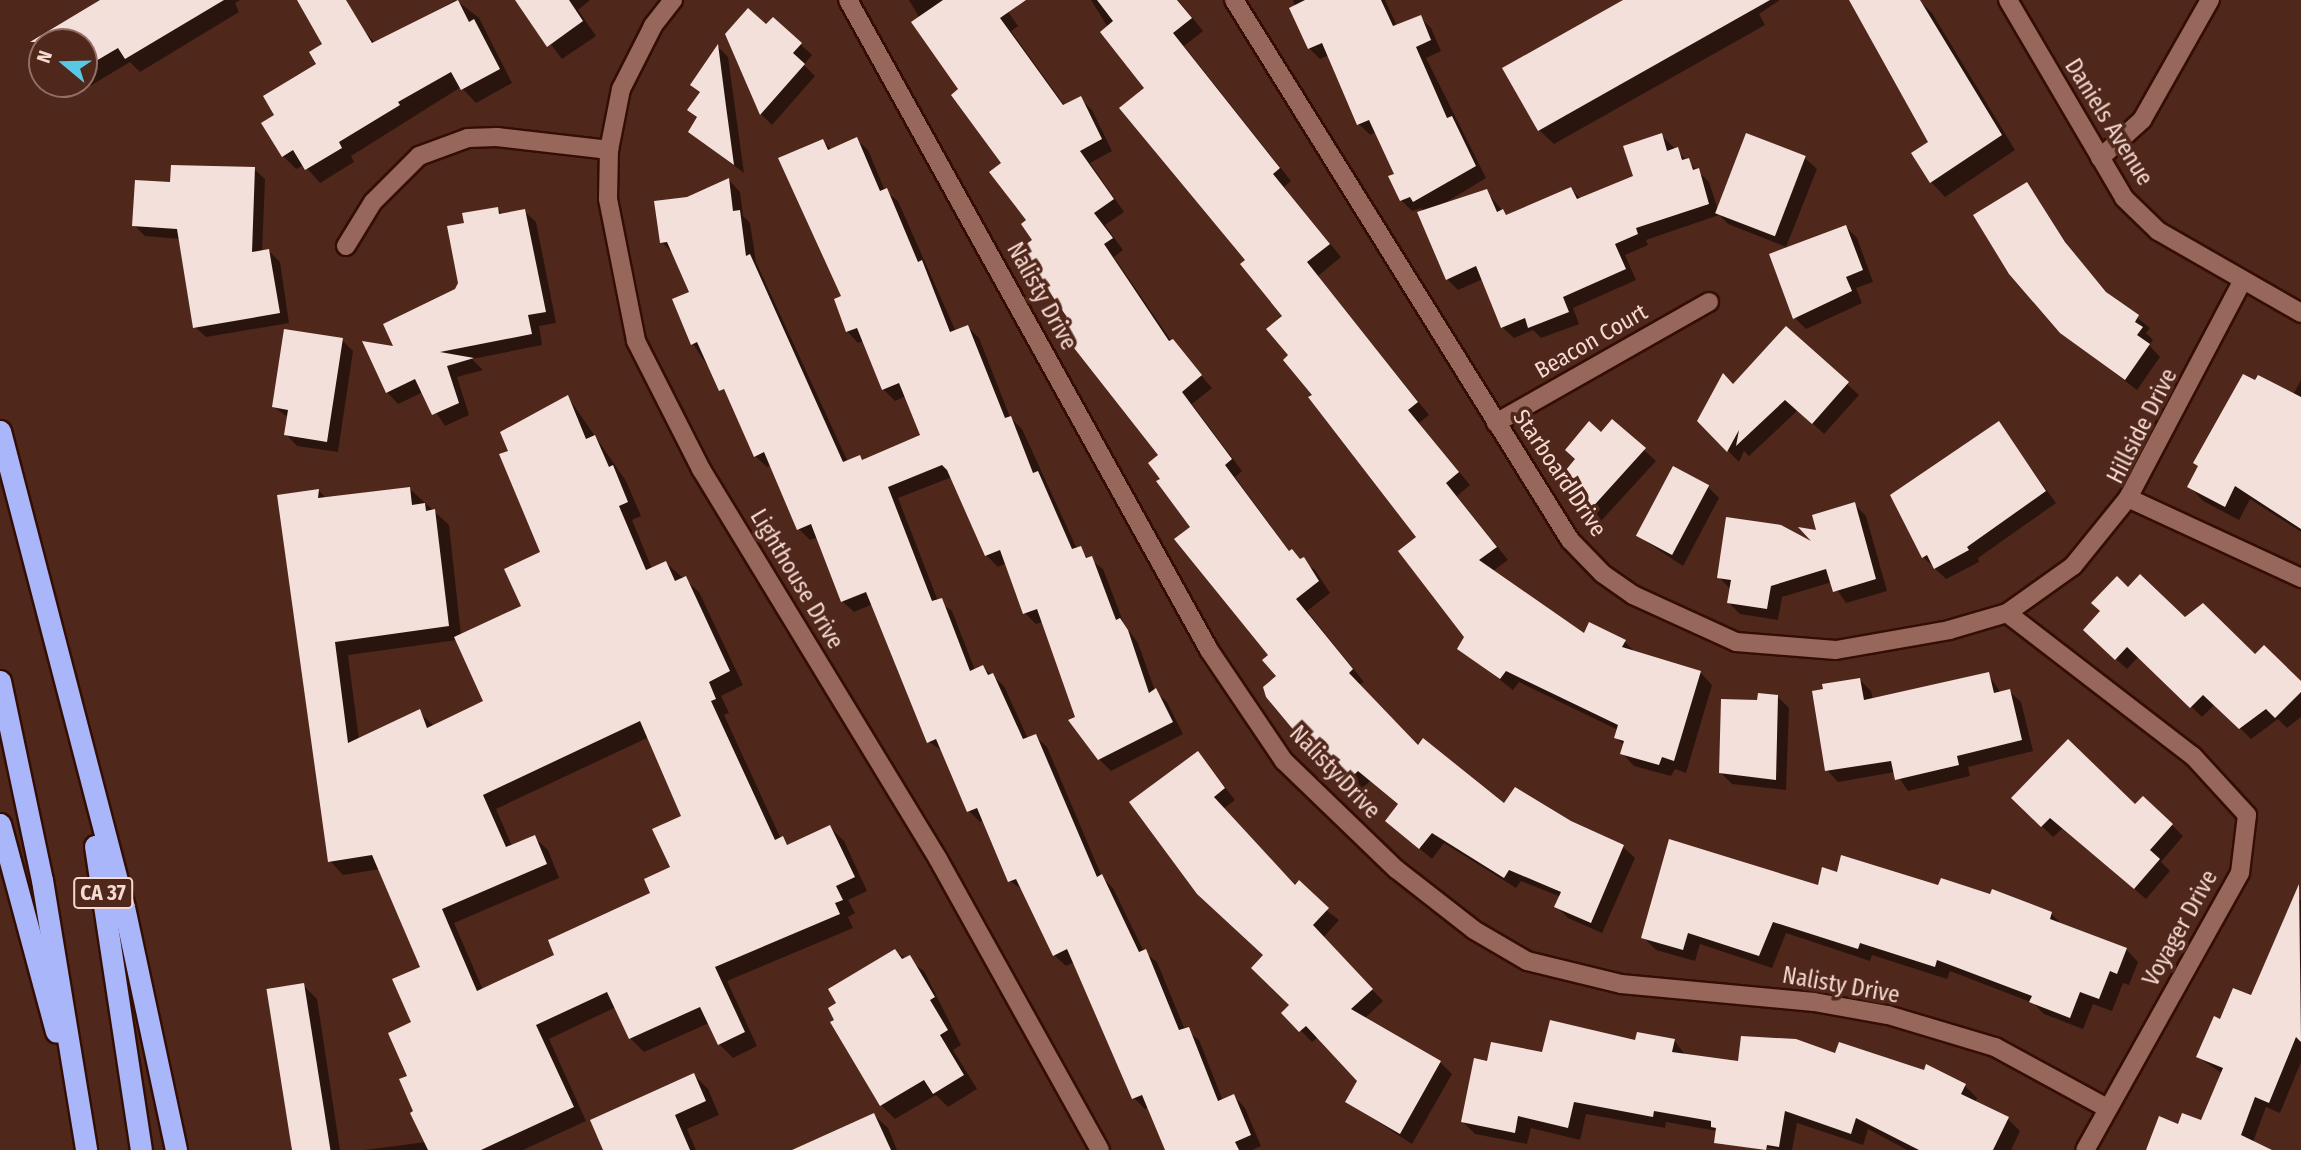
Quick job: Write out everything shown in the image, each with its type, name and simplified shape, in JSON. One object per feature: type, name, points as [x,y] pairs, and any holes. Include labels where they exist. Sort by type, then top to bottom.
[{"type":"highway","name":"CA 37","points":[[0,431],[52,638],[98,862],[141,1150]]},
{"type":"highway","points":[[52,638],[124,907],[176,1150]]},
{"type":"highway","name":"CA 37","points":[[0,681],[42,880],[86,1144]]},
{"type":"highway","points":[[0,824],[86,1144]]},
{"type":"street","name":"Lighthouse Drive","points":[[673,0],[653,26],[621,89],[609,150],[608,199],[636,341],[701,469],[938,859],[1100,1150]]},
{"type":"street","name":"Nalisty Drive","points":[[848,0],[1209,650],[1284,761],[1396,869],[1474,930],[1527,961],[1621,984],[1814,1002],[1888,1015],[1995,1047],[2107,1108]]},
{"type":"street","name":"Starboard Drive","points":[[1234,0],[1570,540],[1603,574],[1633,595],[1736,642],[1836,650],[1949,630],[2007,613],[2073,566],[2128,498]]},
{"type":"street","name":"Daniels Avenue","points":[[2008,0],[2124,198],[2158,231],[2242,282],[2301,313]]},
{"type":"street","points":[[2100,158],[2142,120],[2210,0]]},
{"type":"street","points":[[346,246],[373,201],[419,156],[468,138],[497,137],[609,150]]},
{"type":"street","name":"Hillside Drive","points":[[2242,282],[2128,498],[2301,578]]},
{"type":"street","name":"Beacon Court","points":[[1496,423],[1709,302]]},
{"type":"street","name":"Voyager Drive","points":[[2007,613],[2193,755],[2247,815],[2240,873],[2085,1150]]},
{"type":"building","points":[[100,0],[224,0],[125,59],[118,48],[98,60],[98,28],[53,28]]},
{"type":"building","points":[[297,0],[346,0],[372,43],[458,0],[469,22],[474,19],[500,69],[461,90],[451,72],[398,102],[400,105],[339,142],[342,148],[305,170],[293,150],[282,157],[261,123],[274,115],[263,96],[316,64],[309,52],[322,44]]},
{"type":"building","points":[[515,0],[569,0],[583,21],[547,47]]},
{"type":"building","points":[[943,0],[1026,0],[1000,18],[1063,105],[1081,96],[1102,139],[1080,151],[1114,199],[1094,213],[1113,238],[1104,244],[1169,341],[1173,339],[1202,375],[1182,392],[1232,459],[1225,465],[1289,551],[1292,549],[1300,559],[1304,557],[1319,581],[1296,599],[1353,669],[1349,673],[1418,745],[1423,738],[1504,803],[1515,787],[1571,821],[1624,845],[1591,923],[1554,907],[1561,892],[1509,870],[1504,878],[1432,833],[1419,849],[1385,821],[1398,804],[1358,771],[1341,787],[1266,697],[1263,687],[1276,676],[1262,660],[1268,655],[1174,539],[1190,527],[1156,481],[1160,479],[1148,463],[1158,455],[1056,325],[1067,317],[1019,249],[1032,240],[1021,224],[1026,220],[989,172],[1001,163],[951,95],[958,89],[911,22]]},
{"type":"building","points":[[1097,0],[1177,0],[1192,18],[1173,33],[1280,168],[1273,174],[1330,244],[1307,262],[1418,402],[1408,410],[1459,472],[1446,483],[1497,547],[1479,560],[1584,633],[1589,622],[1626,640],[1622,647],[1701,671],[1674,761],[1662,757],[1659,765],[1620,754],[1624,741],[1614,738],[1618,725],[1506,671],[1500,679],[1457,649],[1464,637],[1398,551],[1416,537],[1308,397],[1312,395],[1283,360],[1288,355],[1266,329],[1282,316],[1240,264],[1245,260],[1119,108],[1144,88],[1100,32],[1113,21]]},
{"type":"building","points":[[1305,0],[1381,0],[1393,26],[1421,15],[1431,40],[1416,47],[1447,118],[1452,116],[1476,166],[1413,202],[1410,197],[1400,201],[1388,176],[1394,174],[1369,120],[1357,125],[1322,43],[1308,49],[1289,8]]},
{"type":"building","points":[[1623,0],[1770,0],[1538,131],[1502,68]]},
{"type":"building","points":[[1849,0],[1920,0],[2002,135],[1930,183],[1911,153],[1928,142]]},
{"type":"building","points":[[748,8],[766,24],[773,17],[802,43],[793,53],[805,64],[760,115],[725,34]]},
{"type":"building","points":[[718,44],[734,165],[688,132],[697,117],[687,110],[700,92],[690,85]]},
{"type":"building","points":[[1662,133],[1667,151],[1678,147],[1682,160],[1689,158],[1693,170],[1699,168],[1709,204],[1636,228],[1638,234],[1615,244],[1626,269],[1563,297],[1569,312],[1528,328],[1525,318],[1501,328],[1476,266],[1446,280],[1417,212],[1487,189],[1497,212],[1503,209],[1506,215],[1571,187],[1577,199],[1633,176],[1623,146]]},
{"type":"building","points":[[1746,133],[1806,156],[1775,236],[1715,213]]},
{"type":"building","points":[[857,137],[880,191],[887,188],[918,262],[922,260],[950,332],[968,325],[1005,418],[1011,416],[1033,473],[1038,471],[1072,549],[1081,546],[1086,558],[1092,556],[1116,620],[1120,618],[1128,630],[1149,693],[1156,688],[1173,722],[1098,760],[1068,720],[1075,717],[1037,609],[1023,614],[1000,550],[985,556],[947,470],[942,465],[888,487],[932,601],[942,598],[970,671],[983,665],[988,675],[993,673],[1023,739],[1036,734],[1097,877],[1102,874],[1139,952],[1146,949],[1179,1030],[1189,1027],[1218,1101],[1234,1094],[1251,1135],[1235,1142],[1239,1150],[1165,1150],[1142,1095],[1132,1099],[1067,949],[1053,956],[1016,879],[1008,882],[977,808],[967,812],[936,739],[927,743],[866,592],[841,602],[811,524],[797,530],[764,452],[754,457],[724,389],[719,391],[697,342],[691,345],[672,299],[689,292],[667,242],[660,243],[654,201],[687,197],[729,178],[733,211],[740,210],[746,256],[750,254],[843,462],[860,455],[862,460],[920,435],[899,383],[882,390],[857,328],[846,332],[834,299],[841,296],[778,158],[823,139],[828,150]]},
{"type":"building","points":[[171,165],[255,167],[252,252],[269,249],[280,313],[193,328],[177,229],[132,226],[135,180],[170,182]]},
{"type":"building","points":[[2027,182],[2065,242],[2106,292],[2139,315],[2135,322],[2143,327],[2137,335],[2150,344],[2125,380],[2060,333],[2009,274],[1973,215]]},
{"type":"building","points":[[498,207],[499,214],[525,209],[546,312],[528,315],[532,334],[440,352],[474,358],[447,366],[459,403],[432,415],[415,379],[386,393],[362,341],[393,346],[383,324],[455,289],[458,283],[447,226],[464,223],[462,213]]},
{"type":"building","points":[[1846,225],[1863,270],[1846,277],[1852,291],[1793,319],[1769,254]]},
{"type":"building","points":[[1786,326],[1849,382],[1812,424],[1785,400],[1736,446],[1739,430],[1727,452],[1697,421],[1723,373],[1733,384]]},
{"type":"building","points":[[284,329],[343,338],[327,442],[284,435],[288,410],[272,407]]},
{"type":"building","points":[[2243,374],[2255,380],[2258,375],[2301,397],[2301,529],[2235,486],[2225,507],[2187,487],[2198,466],[2193,463]]},
{"type":"building","points":[[568,395],[586,439],[595,435],[609,467],[613,465],[628,502],[619,506],[646,570],[666,561],[675,581],[686,576],[730,671],[709,682],[716,699],[711,701],[775,840],[783,836],[787,845],[830,825],[855,877],[836,886],[843,900],[835,903],[840,914],[715,967],[745,1032],[718,1045],[700,1007],[629,1039],[607,992],[536,1025],[574,1107],[481,1150],[428,1150],[410,1113],[413,1111],[399,1079],[407,1076],[388,1033],[411,1022],[392,979],[420,967],[372,855],[328,862],[277,495],[319,489],[318,498],[410,487],[412,505],[425,503],[426,511],[435,509],[449,626],[335,642],[348,743],[420,709],[427,728],[483,701],[454,637],[521,606],[504,569],[540,552],[499,454],[508,451],[500,432]],"holes":[[[640,721],[681,816],[652,829],[670,867],[644,879],[650,893],[548,940],[554,955],[477,991],[442,909],[547,864],[535,835],[506,847],[483,795]]]},
{"type":"building","points":[[1612,419],[1646,448],[1589,511],[1556,482],[1575,459],[1565,450],[1589,421],[1601,432]]},
{"type":"building","points":[[1999,421],[2046,491],[1967,547],[1969,550],[1934,569],[1927,555],[1922,558],[1890,495]]},
{"type":"building","points":[[1673,466],[1709,485],[1672,555],[1636,536]]},
{"type":"building","points":[[1855,502],[1876,579],[1833,592],[1826,569],[1771,586],[1767,609],[1727,603],[1731,580],[1717,578],[1726,517],[1781,525],[1811,541],[1798,527],[1816,530],[1812,515]]},
{"type":"building","points":[[2140,574],[2185,617],[2203,603],[2255,654],[2264,645],[2301,681],[2301,692],[2275,718],[2266,709],[2239,729],[2203,695],[2190,708],[2127,647],[2115,660],[2083,630],[2100,611],[2091,603],[2117,576],[2128,587]]},
{"type":"building","points":[[1989,672],[1994,693],[2010,689],[2022,740],[1957,756],[1959,765],[1895,780],[1891,761],[1825,771],[1812,691],[1823,689],[1822,684],[1860,678],[1864,700]]},
{"type":"building","points":[[1758,693],[1778,695],[1776,780],[1719,773],[1721,699],[1757,700]]},
{"type":"building","points":[[2068,739],[2135,804],[2143,796],[2173,824],[2150,850],[2160,859],[2134,889],[2050,818],[2041,827],[2011,798]]},
{"type":"building","points":[[1198,751],[1225,788],[1214,797],[1295,885],[1299,880],[1329,908],[1313,925],[1373,989],[1351,1009],[1441,1061],[1400,1134],[1345,1102],[1357,1081],[1306,1026],[1299,1032],[1281,1013],[1289,1005],[1251,968],[1263,955],[1197,894],[1129,802]]},
{"type":"building","points":[[1669,839],[1818,885],[1822,867],[1837,872],[1841,855],[1938,885],[1941,878],[1990,894],[1992,889],[2052,912],[2050,919],[2127,948],[2117,974],[2110,971],[2099,999],[2080,992],[2070,1018],[2029,1002],[2032,996],[1937,960],[1935,967],[1860,943],[1858,949],[1773,922],[1759,956],[1688,933],[1683,950],[1641,938]]},
{"type":"building","points":[[2299,884],[2301,1042],[2296,1037],[2269,1103],[2255,1097],[2241,1135],[2272,1150],[2146,1150],[2159,1116],[2178,1124],[2182,1113],[2201,1120],[2223,1068],[2196,1057],[2214,1016],[2220,1019],[2233,988],[2251,995]]},
{"type":"building","points":[[895,949],[902,959],[910,955],[935,997],[930,1000],[948,1030],[940,1035],[964,1075],[933,1094],[924,1080],[880,1106],[830,1022],[834,1020],[828,1008],[836,1003],[828,989]]},
{"type":"building","points":[[304,983],[330,1150],[292,1150],[266,989]]},
{"type":"building","points":[[1550,1020],[1635,1040],[1637,1032],[1675,1039],[1672,1052],[1738,1061],[1741,1036],[1796,1039],[1835,1053],[1839,1042],[1924,1070],[1926,1064],[1966,1084],[1961,1094],[2009,1117],[1993,1150],[1919,1150],[1856,1118],[1851,1134],[1785,1111],[1779,1147],[1767,1145],[1766,1150],[1714,1143],[1716,1128],[1711,1127],[1711,1121],[1654,1111],[1653,1117],[1574,1102],[1568,1128],[1518,1116],[1515,1133],[1461,1122],[1474,1058],[1487,1061],[1491,1042],[1542,1052]]},
{"type":"building","points":[[694,1073],[706,1101],[675,1115],[690,1150],[603,1150],[590,1120]]},
{"type":"building","points":[[874,1113],[891,1150],[792,1150]]}]
